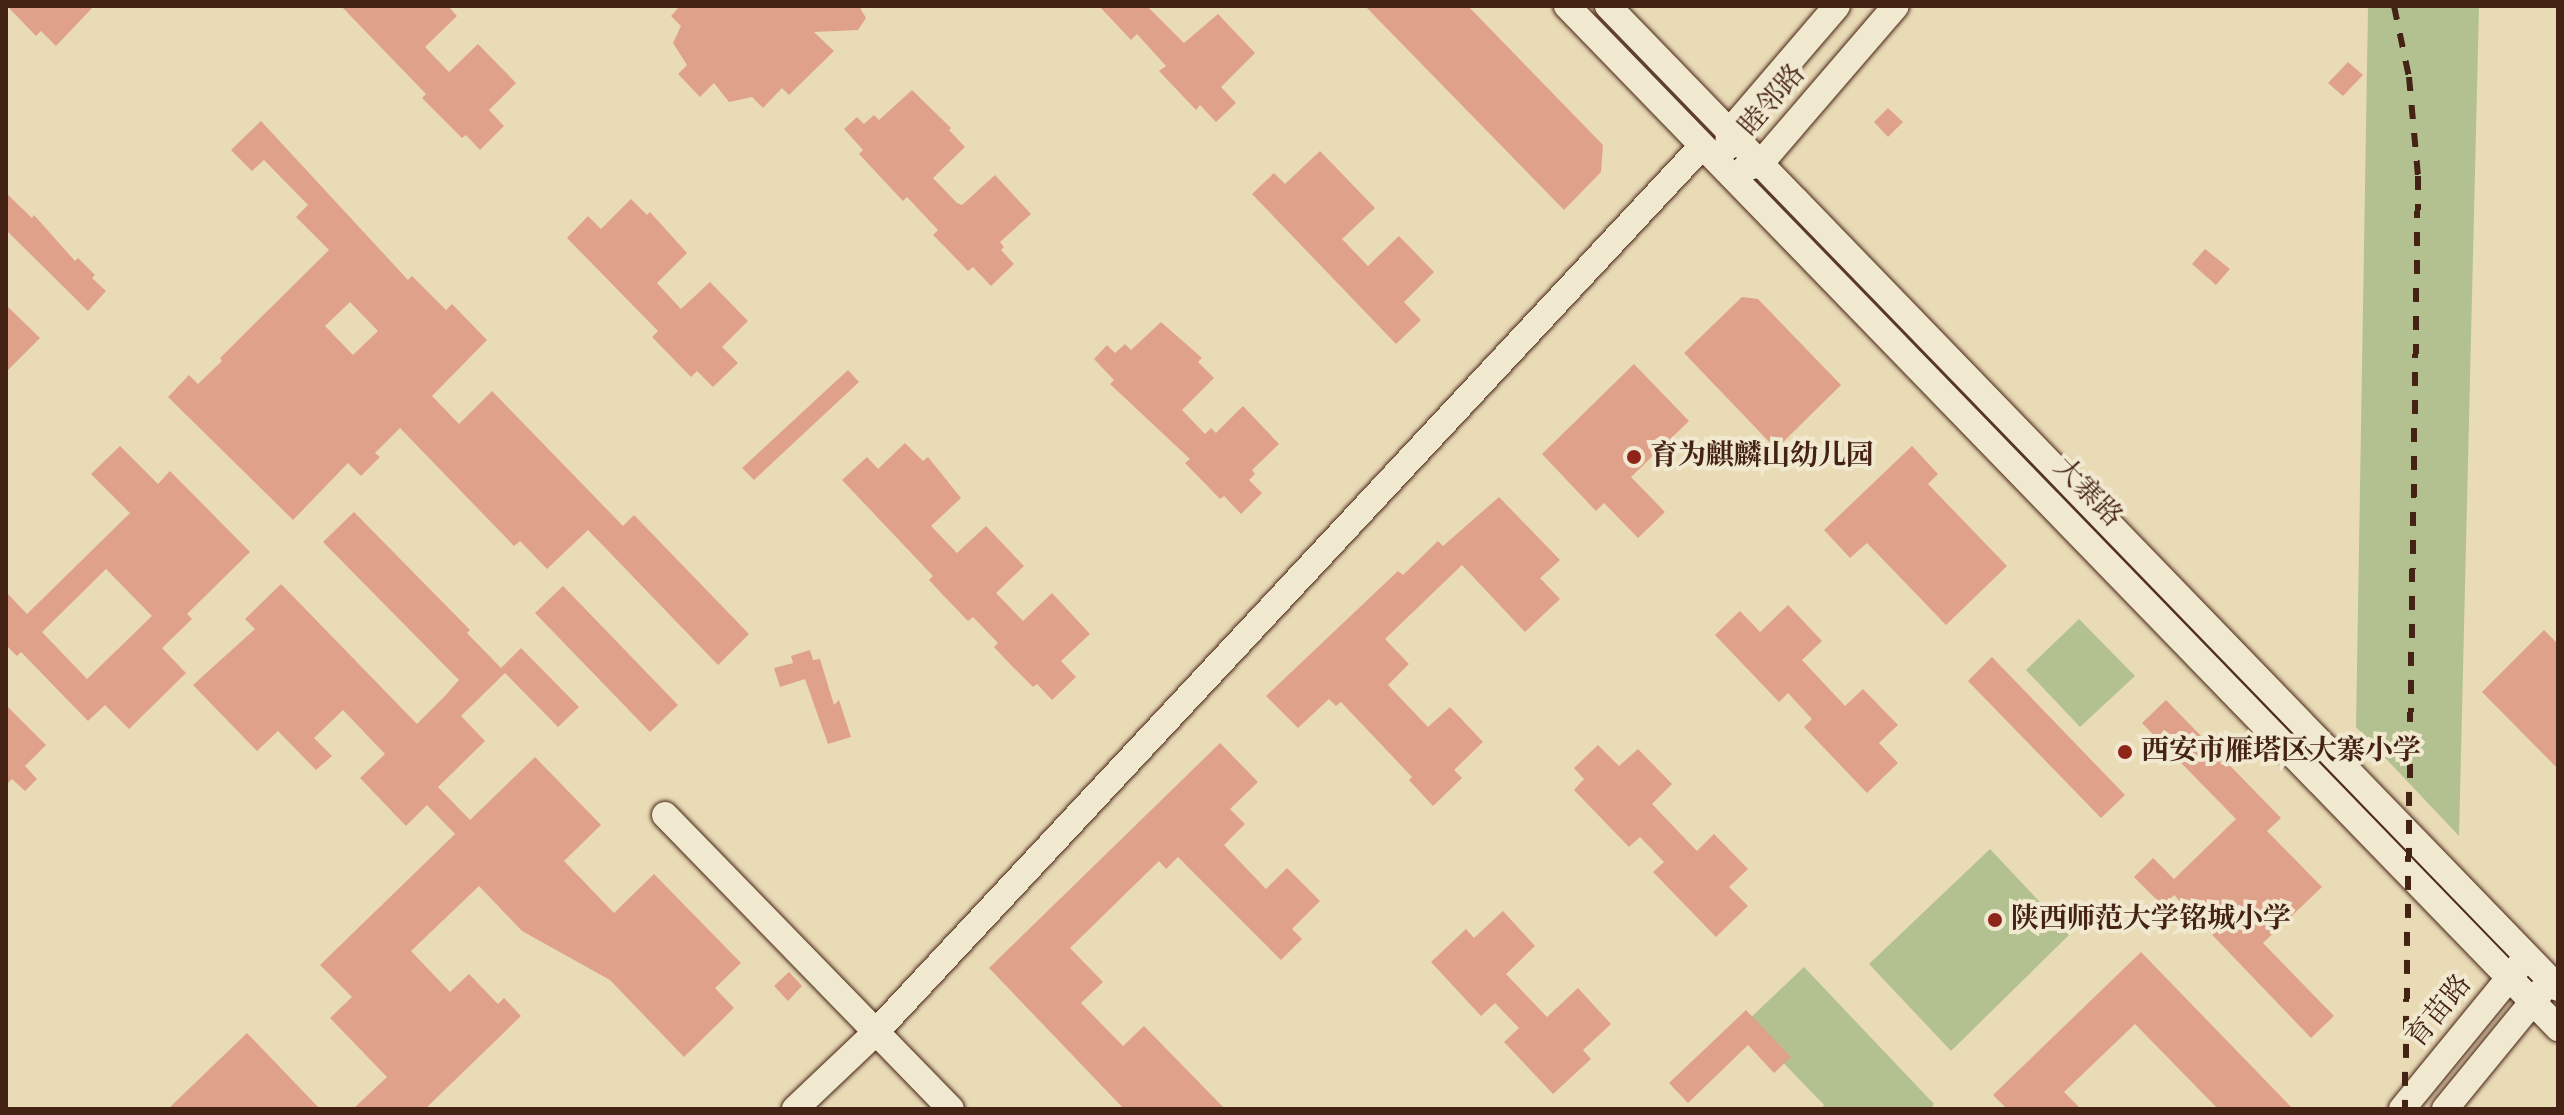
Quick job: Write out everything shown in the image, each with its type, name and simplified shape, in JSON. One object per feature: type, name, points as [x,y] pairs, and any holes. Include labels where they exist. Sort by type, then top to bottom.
[{"type":"main road","name":"大寨路","points":[[1567,6],[2558,1028]]},
{"type":"main road","name":"大寨路","points":[[1608,6],[2554,984]]},
{"type":"main road","name":"睦邻路","points":[[1837,6],[1729,132],[1727,172],[1760,164],[1896,6]]},
{"type":"main road","points":[[795,1109],[875,1033],[1702,146]]},
{"type":"main road","points":[[665,815],[951,1109]]},
{"type":"main road","name":"育苗路","points":[[2402,1109],[2527,956]]},
{"type":"main road","points":[[2445,1109],[2532,1001],[2554,984]]},
{"type":"green space","points":[[2368,6],[2479,6],[2459,836],[2356,727]]},
{"type":"green space","points":[[2079,619],[2135,676],[2080,727],[2026,670]]},
{"type":"green space","points":[[1990,849],[2070,934],[1951,1051],[1869,964]]},
{"type":"green space","points":[[1804,967],[1934,1104],[1930,1109],[1821,1109],[1824,1105],[1745,1023]]},
{"type":"building","points":[[7,6],[94,6],[56,46],[41,31],[36,36]]},
{"type":"building","points":[[341,6],[448,6],[457,16],[425,47],[449,72],[478,44],[516,83],[489,110],[504,126],[480,150],[466,135],[462,138],[422,98],[426,94]]},
{"type":"building","points":[[680,6],[859,6],[866,18],[858,30],[814,32],[834,51],[789,95],[782,88],[763,108],[752,97],[729,102],[714,83],[700,97],[678,74],[687,65],[673,43],[681,26],[671,16]]},
{"type":"building","points":[[1099,6],[1147,6],[1184,43],[1218,14],[1255,53],[1221,87],[1236,103],[1216,122],[1200,105],[1196,110],[1159,71],[1166,66],[1137,34],[1131,40]]},
{"type":"building","points":[[1365,6],[1468,6],[1603,145],[1601,172],[1564,210]]},
{"type":"building","points":[[2348,62],[2363,75],[2343,96],[2328,83]]},
{"type":"building","points":[[912,90],[951,128],[949,130],[965,147],[933,178],[962,205],[995,175],[1031,214],[1000,242],[1004,247],[1001,250],[1014,264],[991,286],[973,267],[968,271],[933,235],[938,230],[907,197],[903,201],[859,154],[863,150],[844,129],[857,117],[864,124],[874,115],[879,120]]},
{"type":"building","points":[[1888,108],[1903,122],[1888,137],[1874,122]]},
{"type":"building","points":[[261,121],[408,280],[412,276],[446,310],[452,304],[487,340],[432,396],[459,424],[492,391],[623,526],[634,515],[749,634],[718,665],[588,530],[547,569],[520,541],[514,546],[400,428],[375,453],[380,457],[361,476],[348,463],[293,520],[168,397],[189,375],[198,384],[222,361],[220,358],[329,250],[296,217],[308,205],[264,160],[252,171],[231,150]],"holes":[[[350,302],[378,331],[353,355],[325,326]]]},
{"type":"building","points":[[1320,151],[1375,208],[1342,239],[1368,266],[1399,236],[1434,272],[1404,302],[1421,320],[1396,344],[1252,194],[1274,173],[1285,184]]},
{"type":"building","points":[[6,193],[32,218],[34,215],[75,261],[78,258],[95,275],[92,278],[106,291],[88,311],[6,230]]},
{"type":"building","points":[[631,199],[647,215],[650,212],[687,253],[657,283],[681,309],[710,282],[748,321],[722,347],[738,363],[713,387],[697,371],[691,377],[652,337],[658,331],[567,238],[588,216],[601,229]]},
{"type":"building","points":[[2205,249],[2230,269],[2216,285],[2192,264]]},
{"type":"building","points":[[1742,297],[1758,299],[1841,385],[1776,449],[1684,353]]},
{"type":"building","points":[[6,305],[40,338],[6,372]]},
{"type":"building","points":[[1161,322],[1202,358],[1198,362],[1214,378],[1182,410],[1205,434],[1211,428],[1216,433],[1243,406],[1279,444],[1252,470],[1255,474],[1249,480],[1262,493],[1241,514],[1224,496],[1220,499],[1185,463],[1190,459],[1110,384],[1114,380],[1094,359],[1107,345],[1115,353],[1125,344],[1131,350]]},
{"type":"building","points":[[1634,364],[1689,421],[1631,477],[1665,512],[1638,538],[1604,503],[1596,511],[1542,454]]},
{"type":"building","points":[[848,370],[859,382],[754,480],[742,468]]},
{"type":"building","points":[[905,443],[923,461],[928,457],[961,498],[931,526],[957,553],[986,526],[1024,566],[996,593],[1023,621],[1052,593],[1090,634],[1061,661],[1076,677],[1052,700],[1037,684],[1033,687],[1007,661],[994,647],[998,643],[973,617],[968,621],[942,594],[929,580],[933,576],[842,480],[867,457],[878,469]]},
{"type":"building","points":[[120,446],[158,484],[170,471],[250,552],[187,614],[192,619],[162,648],[186,673],[129,729],[105,705],[88,721],[21,652],[17,656],[6,645],[6,592],[27,614],[130,513],[91,474]],"holes":[[[106,569],[152,616],[87,679],[42,632]]]},
{"type":"building","points":[[1912,446],[1938,474],[1928,484],[2007,566],[1946,625],[1867,543],[1850,558],[1824,530]]},
{"type":"building","points":[[1499,497],[1560,560],[1540,578],[1560,599],[1525,632],[1462,565],[1385,639],[1409,664],[1388,685],[1428,727],[1450,707],[1483,742],[1454,770],[1462,778],[1433,806],[1409,780],[1412,777],[1341,702],[1336,706],[1329,699],[1298,728],[1266,696],[1398,571],[1403,575],[1438,541],[1443,546]]},
{"type":"building","points":[[354,512],[470,630],[467,633],[501,668],[521,648],[579,707],[558,727],[505,673],[461,716],[485,741],[438,787],[470,820],[535,757],[601,825],[564,861],[614,913],[654,874],[741,963],[715,988],[734,1008],[684,1057],[610,980],[522,931],[479,886],[411,951],[450,992],[469,974],[498,1004],[504,998],[521,1016],[425,1109],[353,1109],[387,1077],[330,1018],[352,997],[320,965],[455,834],[427,805],[406,826],[360,778],[385,754],[343,710],[314,738],[332,756],[316,770],[278,731],[257,751],[193,685],[255,629],[245,619],[281,584],[417,724],[444,697],[459,680],[323,542]]},
{"type":"building","points":[[563,586],[678,705],[650,732],[535,613]]},
{"type":"building","points":[[1788,605],[1822,641],[1802,660],[1845,706],[1863,689],[1898,725],[1879,743],[1898,763],[1867,793],[1804,727],[1812,719],[1788,693],[1779,702],[1715,635],[1740,611],[1760,632]]},
{"type":"building","points":[[2544,630],[2558,644],[2558,769],[2482,692]]},
{"type":"building","points":[[810,650],[813,660],[820,659],[834,705],[839,700],[851,737],[828,744],[805,679],[780,687],[774,668],[793,663],[791,656]]},
{"type":"building","points":[[1992,657],[2125,795],[2101,818],[1968,681]]},
{"type":"building","points":[[2166,700],[2281,818],[2267,831],[2322,887],[2263,943],[2334,1016],[2311,1038],[2174,895],[2163,906],[2134,877],[2153,858],[2174,879],[2236,819],[2142,723]]},
{"type":"building","points":[[6,705],[46,745],[25,766],[37,779],[25,791],[12,779],[6,785]]},
{"type":"building","points":[[1220,743],[1258,782],[1230,809],[1245,824],[1224,845],[1266,889],[1287,868],[1320,901],[1292,929],[1302,939],[1281,960],[1178,857],[1166,869],[1159,861],[1070,948],[1103,982],[1081,1003],[1123,1046],[1144,1026],[1225,1109],[1124,1109],[989,968]]},
{"type":"building","points":[[1598,745],[1619,766],[1638,749],[1672,784],[1652,804],[1697,851],[1714,834],[1748,869],[1729,887],[1748,906],[1716,937],[1653,872],[1664,862],[1640,837],[1629,847],[1574,790],[1584,779],[1574,768]]},
{"type":"building","points":[[1503,911],[1535,946],[1506,974],[1547,1017],[1578,988],[1611,1024],[1583,1050],[1591,1059],[1553,1094],[1504,1042],[1519,1028],[1495,1003],[1481,1016],[1431,962],[1466,929],[1474,938]]},
{"type":"building","points":[[2141,952],[2293,1109],[2218,1109],[2135,1024],[2064,1092],[2081,1109],[2007,1109],[1993,1095]]},
{"type":"building","points":[[789,972],[802,986],[788,1001],[774,986]]},
{"type":"building","points":[[1746,1010],[1791,1057],[1774,1073],[1748,1045],[1688,1103],[1669,1083]]},
{"type":"building","points":[[247,1033],[320,1109],[168,1109]]},
{"type":"railway","points":[[2394,6],[2409,77],[2418,176],[2405,1109]]},
{"type":"place","name":"育为麒麟山幼儿园","points":[[1634,457]]},
{"type":"place","name":"西安市雁塔区大寨小学","points":[[2125,752]]},
{"type":"place","name":"陕西师范大学铭城小学","points":[[1995,920]]}]
